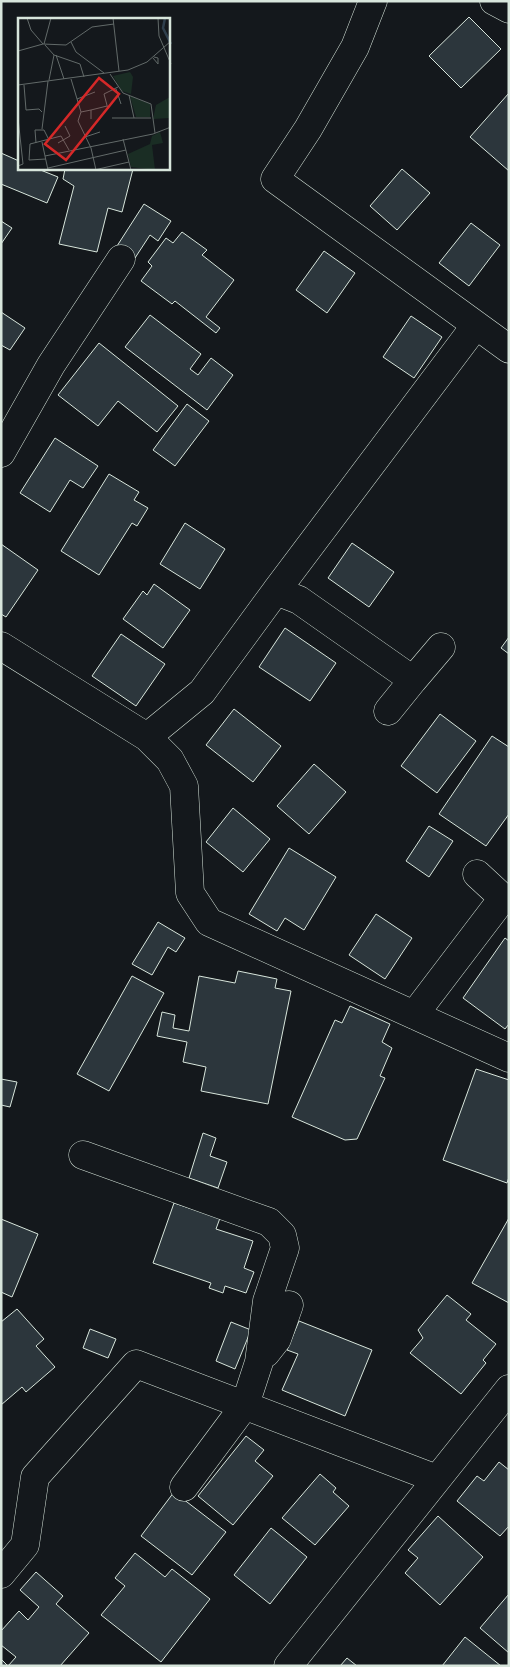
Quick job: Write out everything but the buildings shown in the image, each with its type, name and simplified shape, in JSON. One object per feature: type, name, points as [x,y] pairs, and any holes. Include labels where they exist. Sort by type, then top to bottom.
[{"type":"street","points":[[373,1],[355,47],[308,129],[275,179],[509,349]]},
{"type":"street","points":[[494,1],[509,9]]},
{"type":"street","points":[[1,453],[51,365],[121,259]]},
{"type":"street","points":[[147,737],[202,692],[476,325]]},
{"type":"street","points":[[276,591],[299,600],[413,680]]},
{"type":"street","points":[[1,646],[147,737],[170,760],[184,786],[190,893],[209,922],[509,1058]]},
{"type":"street","points":[[388,711],[441,647]]},
{"type":"street","points":[[414,1015],[503,898],[477,874]]},
{"type":"street","points":[[83,1155],[269,1222],[282,1235],[285,1248],[267,1301],[259,1362],[245,1405],[184,1487]]},
{"type":"street","points":[[259,1362],[277,1338],[289,1305]]},
{"type":"street","points":[[5,1564],[25,1545],[35,1477],[136,1364],[437,1480]]},
{"type":"street","points":[[288,1666],[509,1389]]}]
